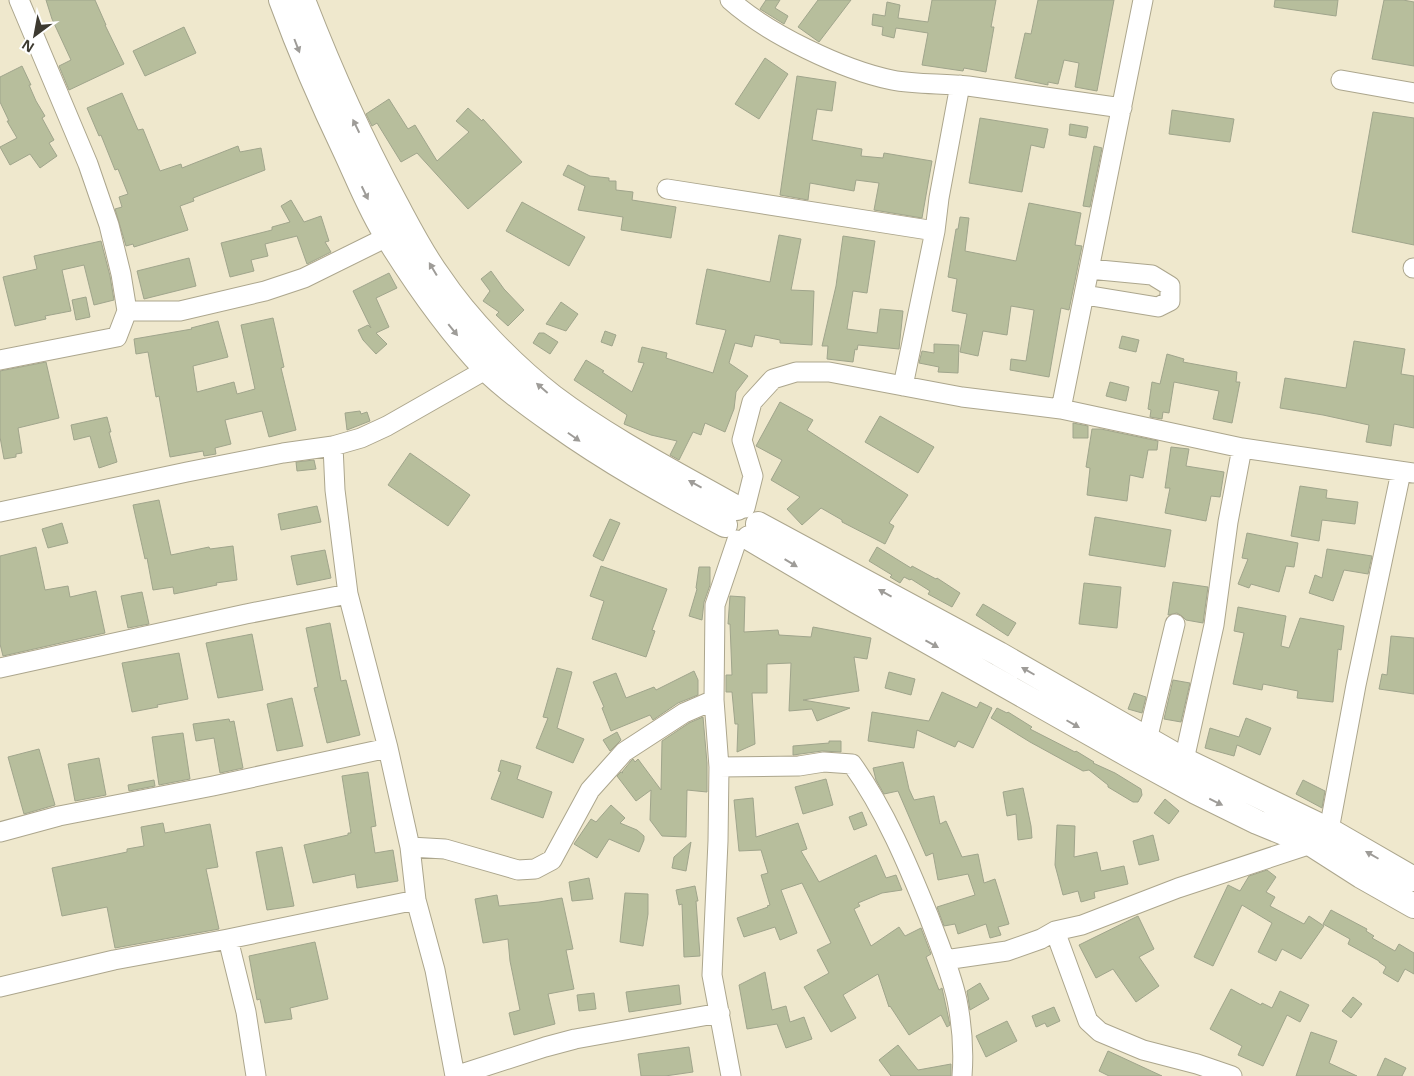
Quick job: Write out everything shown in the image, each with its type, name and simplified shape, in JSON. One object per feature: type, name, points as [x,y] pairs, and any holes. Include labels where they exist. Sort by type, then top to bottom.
[{"type":"main road","points":[[280,0],[321,101],[387,237],[440,313],[486,369],[533,408],[587,446],[653,487],[742,524],[999,654],[1320,837],[1414,879]]},
{"type":"main road","points":[[303,0],[327,62],[383,181],[438,277],[459,304],[518,367],[567,407],[582,419],[636,451],[742,524],[898,625],[1196,792],[1257,822],[1320,837],[1361,876],[1414,906]]},
{"type":"street","points":[[2,354],[117,337],[127,311],[121,274],[109,225],[88,164],[19,0]]},
{"type":"street","points":[[730,0],[783,36],[816,53],[865,72],[892,80],[960,85],[1122,108]]},
{"type":"street","points":[[1061,409],[1143,0]]},
{"type":"street","points":[[1341,80],[1414,93]]},
{"type":"street","points":[[903,386],[934,232],[960,85]]},
{"type":"street","points":[[667,189],[934,232]]},
{"type":"street","points":[[127,311],[180,311],[265,291],[304,278],[387,237]]},
{"type":"street","points":[[1085,295],[1158,307],[1170,301],[1170,286],[1152,274],[1089,269]]},
{"type":"street","points":[[0,512],[187,472],[283,453],[333,446],[362,438],[387,426],[486,369]]},
{"type":"street","points":[[731,1076],[712,975],[718,842],[719,767],[714,700],[715,605],[742,524],[753,476],[742,440],[752,402],[773,380],[796,372],[828,372],[962,397],[1061,409],[1242,448],[1407,472],[1320,837],[1082,925],[1055,931],[1041,939],[1007,951],[945,960]]},
{"type":"street","points":[[333,446],[348,594],[388,748],[410,847],[416,900],[435,970],[455,1076],[575,1039],[720,1013]]},
{"type":"street","points":[[1184,760],[1214,625],[1228,522],[1242,448]]},
{"type":"street","points":[[0,668],[246,614],[348,594]]},
{"type":"street","points":[[1147,740],[1175,624]]},
{"type":"street","points":[[410,847],[445,849],[518,870],[535,869],[552,860],[590,790],[624,752],[684,713],[714,700]]},
{"type":"street","points":[[0,832],[58,816],[213,786],[388,748]]},
{"type":"street","points":[[719,767],[799,766],[824,762],[852,764],[873,796],[907,863],[945,960],[957,1000],[962,1032],[962,1076]]},
{"type":"street","points":[[0,987],[107,961],[228,939],[416,900]]},
{"type":"street","points":[[1055,931],[1088,1021],[1100,1032],[1143,1050],[1197,1064],[1232,1076]]},
{"type":"street","points":[[228,939],[246,1012],[256,1076]]},
{"type":"building","points":[[46,0],[95,0],[124,64],[69,90],[59,66],[71,60],[52,19]]},
{"type":"building","points":[[766,0],[780,0],[775,8],[788,16],[784,24],[760,9]]},
{"type":"building","points":[[818,0],[851,0],[819,42],[798,27]]},
{"type":"building","points":[[932,0],[996,0],[991,27],[994,27],[986,72],[964,68],[963,71],[922,65],[928,33],[896,28],[894,38],[882,35],[883,27],[872,25],[873,14],[885,16],[887,2],[900,5],[898,18],[928,22]]},
{"type":"building","points":[[1038,0],[1114,0],[1097,91],[1075,87],[1079,63],[1064,60],[1058,84],[1048,82],[1048,85],[1015,78],[1025,33],[1031,34]]},
{"type":"building","points":[[1275,0],[1338,0],[1336,16],[1274,7]]},
{"type":"building","points":[[1384,0],[1414,2],[1414,66],[1372,59]]},
{"type":"building","points":[[184,27],[196,53],[145,76],[133,51]]},
{"type":"building","points":[[765,58],[788,74],[759,119],[735,104]]},
{"type":"building","points":[[22,66],[36,101],[45,116],[42,118],[54,140],[49,143],[57,156],[40,168],[30,154],[10,165],[0,147],[17,138],[7,121],[9,121],[0,102],[0,77]]},
{"type":"building","points":[[797,76],[836,82],[832,111],[817,109],[812,140],[862,149],[861,156],[883,158],[884,153],[932,161],[922,218],[874,210],[879,183],[856,180],[854,191],[810,183],[808,200],[780,195]]},
{"type":"building","points":[[122,93],[138,130],[143,129],[160,171],[181,164],[182,168],[238,146],[240,152],[261,148],[265,170],[193,198],[194,201],[180,206],[188,230],[134,247],[133,244],[126,246],[115,209],[122,207],[119,197],[128,194],[118,169],[115,170],[101,135],[99,136],[87,108]]},
{"type":"building","points":[[389,99],[408,129],[415,125],[437,161],[469,132],[456,121],[468,108],[482,121],[483,119],[522,162],[468,209],[417,153],[401,162],[377,123],[372,126],[366,114]]},
{"type":"building","points":[[1172,110],[1234,119],[1230,142],[1169,134]]},
{"type":"building","points":[[1373,112],[1414,118],[1414,245],[1352,232]]},
{"type":"building","points":[[980,118],[1048,129],[1044,148],[1031,145],[1022,192],[969,183]]},
{"type":"building","points":[[1070,124],[1088,127],[1086,138],[1069,135]]},
{"type":"building","points":[[1094,146],[1102,148],[1090,207],[1083,206]]},
{"type":"building","points":[[568,165],[590,176],[609,178],[609,181],[616,181],[616,190],[633,192],[632,200],[676,207],[671,238],[621,230],[623,217],[578,210],[585,186],[563,175]]},
{"type":"building","points":[[291,200],[304,222],[321,216],[329,241],[325,242],[331,252],[307,264],[297,236],[265,244],[268,256],[251,260],[254,271],[230,277],[221,243],[272,230],[272,227],[290,222],[281,206]]},
{"type":"building","points":[[522,202],[585,237],[569,266],[506,231]]},
{"type":"building","points":[[1029,203],[1081,213],[1075,245],[1082,246],[1069,310],[1061,308],[1049,377],[1010,370],[1011,359],[1026,361],[1034,310],[1011,306],[1007,335],[983,331],[978,356],[960,352],[967,314],[952,311],[957,279],[948,277],[956,229],[958,229],[960,217],[969,218],[965,251],[1016,261]]},
{"type":"building","points":[[779,235],[801,239],[791,290],[814,291],[812,345],[780,343],[780,340],[755,335],[752,347],[735,343],[729,363],[748,376],[736,392],[734,409],[725,432],[705,423],[701,435],[693,432],[679,460],[670,455],[677,441],[651,435],[624,424],[627,415],[574,380],[586,360],[632,392],[644,363],[638,362],[642,347],[667,353],[666,358],[713,373],[726,330],[696,324],[707,269],[770,282]]},
{"type":"building","points":[[843,236],[875,241],[867,293],[853,291],[847,329],[877,333],[880,309],[903,311],[899,349],[858,345],[857,350],[855,349],[853,362],[827,359],[828,346],[822,346],[836,286]]},
{"type":"building","points":[[101,241],[114,300],[94,305],[84,265],[62,270],[71,311],[45,316],[46,319],[15,326],[3,277],[37,269],[34,256]]},
{"type":"building","points":[[189,258],[196,286],[144,299],[137,271]]},
{"type":"building","points":[[491,271],[504,289],[524,310],[508,326],[496,315],[499,312],[483,301],[490,291],[481,279]]},
{"type":"building","points":[[389,273],[397,288],[376,298],[389,327],[376,333],[387,344],[376,354],[363,340],[358,330],[368,325],[371,328],[353,291]]},
{"type":"building","points":[[86,297],[90,317],[76,320],[72,300]]},
{"type":"building","points":[[561,302],[578,314],[566,331],[546,324]]},
{"type":"building","points":[[273,318],[284,367],[281,368],[296,430],[269,437],[262,411],[225,420],[231,444],[215,448],[216,454],[204,456],[203,451],[170,457],[159,396],[156,397],[148,352],[136,354],[134,339],[192,329],[218,321],[228,357],[193,366],[197,392],[234,382],[237,394],[255,389],[241,325]]},
{"type":"building","points":[[605,331],[616,335],[612,346],[601,342]]},
{"type":"building","points":[[539,333],[544,333],[558,342],[550,354],[533,343]]},
{"type":"building","points":[[1122,336],[1139,340],[1136,352],[1119,348]]},
{"type":"building","points":[[1354,341],[1405,349],[1401,374],[1414,376],[1414,428],[1394,424],[1391,446],[1366,442],[1369,425],[1280,408],[1285,378],[1346,388]]},
{"type":"building","points":[[934,344],[959,345],[958,373],[938,372],[939,367],[919,363],[922,351],[934,353]]},
{"type":"building","points":[[1167,354],[1184,359],[1183,362],[1237,372],[1236,382],[1240,382],[1232,423],[1213,419],[1219,391],[1174,382],[1169,413],[1163,412],[1162,419],[1150,417],[1151,410],[1148,409],[1152,382],[1160,384]]},
{"type":"building","points":[[46,362],[59,418],[18,428],[22,453],[16,454],[16,457],[4,459],[0,437],[0,371]]},
{"type":"building","points":[[1110,382],[1129,387],[1126,401],[1106,396]]},
{"type":"building","points":[[780,402],[813,420],[807,430],[908,495],[889,523],[894,526],[885,544],[842,522],[842,520],[821,508],[802,525],[787,509],[800,497],[771,480],[782,460],[756,446]]},
{"type":"building","points":[[360,411],[361,414],[367,412],[370,421],[347,430],[345,413]]},
{"type":"building","points":[[880,416],[934,447],[918,473],[865,442]]},
{"type":"building","points":[[107,417],[117,462],[99,468],[90,436],[74,440],[71,425]]},
{"type":"building","points":[[1073,423],[1088,426],[1088,438],[1073,438]]},
{"type":"building","points":[[1092,429],[1101,429],[1158,441],[1157,450],[1148,450],[1143,478],[1130,475],[1127,501],[1087,495],[1090,468],[1086,467]]},
{"type":"building","points":[[1171,447],[1189,449],[1186,466],[1224,472],[1220,497],[1211,496],[1206,521],[1165,513],[1170,488],[1165,488]]},
{"type":"building","points":[[410,453],[470,495],[448,526],[388,485]]},
{"type":"building","points":[[314,460],[316,469],[297,471],[296,462]]},
{"type":"building","points":[[1300,486],[1327,490],[1326,498],[1358,502],[1355,524],[1322,520],[1319,541],[1291,536]]},
{"type":"building","points":[[159,500],[171,555],[209,547],[210,549],[233,546],[237,580],[216,583],[217,585],[174,594],[173,587],[153,590],[133,505]]},
{"type":"building","points":[[317,506],[321,522],[281,530],[278,514]]},
{"type":"building","points":[[1095,517],[1171,530],[1165,567],[1089,555]]},
{"type":"building","points":[[610,519],[620,523],[603,561],[593,556]]},
{"type":"building","points":[[62,523],[68,543],[48,548],[42,529]]},
{"type":"building","points":[[1247,533],[1298,543],[1294,567],[1286,566],[1279,592],[1251,584],[1249,588],[1238,584],[1248,559],[1242,558]]},
{"type":"building","points":[[36,547],[45,590],[68,586],[70,597],[96,591],[105,633],[3,656],[0,644],[0,556]]},
{"type":"building","points":[[877,547],[911,568],[912,566],[937,578],[960,593],[952,607],[928,594],[930,591],[911,579],[904,577],[900,583],[890,577],[892,575],[869,561]]},
{"type":"building","points":[[1327,549],[1372,556],[1368,574],[1344,570],[1333,601],[1309,593],[1315,575],[1322,578]]},
{"type":"building","points":[[325,550],[331,578],[297,585],[291,556]]},
{"type":"building","points":[[601,566],[667,589],[652,630],[655,631],[646,657],[592,639],[604,601],[590,596]]},
{"type":"building","points":[[699,567],[710,567],[710,585],[704,602],[702,620],[689,616],[697,589]]},
{"type":"building","points":[[1173,582],[1208,587],[1203,623],[1186,620],[1177,613],[1168,615]]},
{"type":"building","points":[[1084,583],[1121,587],[1117,628],[1079,624]]},
{"type":"building","points":[[142,592],[149,624],[128,628],[121,596]]},
{"type":"building","points":[[730,596],[745,597],[744,632],[778,630],[779,635],[811,637],[813,627],[871,638],[867,659],[854,657],[859,691],[803,700],[850,708],[817,721],[812,709],[789,711],[791,663],[767,664],[767,693],[752,693],[755,744],[737,752],[738,724],[735,724],[732,692],[726,692],[726,675],[732,675],[730,624],[728,624]]},
{"type":"building","points":[[983,604],[1016,623],[1008,636],[976,615]]},
{"type":"building","points":[[1238,607],[1286,616],[1281,646],[1289,648],[1300,618],[1344,626],[1341,650],[1338,649],[1333,702],[1297,698],[1298,691],[1263,684],[1262,690],[1233,684],[1244,633],[1234,631]]},
{"type":"building","points":[[330,623],[341,681],[346,680],[360,735],[327,743],[314,688],[318,687],[306,628]]},
{"type":"building","points":[[252,634],[263,690],[218,698],[206,643]]},
{"type":"building","points":[[1391,636],[1414,638],[1414,694],[1379,689],[1382,674],[1387,675]]},
{"type":"building","points":[[179,653],[188,699],[132,712],[122,663]]},
{"type":"building","points":[[557,668],[572,672],[557,728],[584,739],[573,763],[536,748],[548,718],[543,717]]},
{"type":"building","points":[[694,671],[698,680],[698,695],[678,703],[653,720],[650,715],[611,731],[602,708],[604,707],[593,682],[616,673],[626,698],[654,687],[656,690]]},
{"type":"building","points":[[889,672],[915,679],[911,695],[885,688]]},
{"type":"building","points":[[1173,680],[1190,683],[1181,722],[1164,719]]},
{"type":"building","points":[[942,692],[977,708],[980,702],[992,708],[973,748],[958,741],[955,747],[917,730],[914,748],[868,741],[872,712],[929,721]]},
{"type":"building","points":[[1134,693],[1146,697],[1142,713],[1128,709]]},
{"type":"building","points":[[292,698],[303,746],[277,751],[267,704]]},
{"type":"building","points":[[997,708],[1008,712],[1032,727],[1030,729],[1076,751],[1093,763],[1115,773],[1141,789],[1142,795],[1138,802],[1133,802],[1108,787],[1089,770],[1083,771],[991,718]]},
{"type":"building","points":[[703,717],[707,763],[707,792],[687,790],[686,837],[662,836],[650,820],[651,790],[636,801],[617,776],[621,772],[623,773],[633,759],[635,762],[638,759],[661,790],[662,741],[689,723]]},
{"type":"building","points":[[1246,718],[1271,728],[1260,755],[1237,745],[1234,756],[1205,748],[1210,728],[1239,737]]},
{"type":"building","points":[[229,719],[230,722],[234,721],[243,768],[220,773],[214,738],[196,741],[193,724]]},
{"type":"building","points":[[617,732],[621,740],[610,751],[603,740]]},
{"type":"building","points":[[183,733],[190,779],[159,785],[152,737]]},
{"type":"building","points":[[829,741],[841,741],[841,752],[822,751],[793,755],[793,746],[829,743]]},
{"type":"building","points":[[39,749],[55,805],[24,814],[8,757]]},
{"type":"building","points":[[99,758],[106,795],[75,801],[68,764]]},
{"type":"building","points":[[501,760],[521,766],[517,779],[552,792],[543,818],[491,799],[501,772],[498,771]]},
{"type":"building","points":[[903,762],[909,789],[914,800],[934,796],[940,824],[946,821],[962,857],[978,854],[984,883],[995,879],[1009,924],[998,927],[1001,935],[990,938],[986,924],[958,934],[955,924],[944,926],[937,907],[975,895],[968,874],[938,880],[933,853],[926,856],[898,791],[884,794],[876,780],[873,768]]},
{"type":"building","points":[[368,772],[376,826],[371,827],[375,853],[393,850],[398,881],[357,888],[355,874],[313,883],[304,845],[351,833],[342,776]]},
{"type":"building","points":[[826,779],[833,805],[803,814],[795,787]]},
{"type":"building","points":[[154,780],[155,786],[129,791],[128,785]]},
{"type":"building","points":[[1303,780],[1325,791],[1322,808],[1296,794]]},
{"type":"building","points":[[1023,788],[1032,838],[1018,840],[1016,814],[1007,816],[1003,792]]},
{"type":"building","points":[[753,798],[756,837],[798,823],[807,849],[801,851],[819,882],[876,855],[886,878],[896,875],[902,890],[882,893],[858,903],[860,906],[854,909],[871,946],[899,927],[905,936],[921,928],[931,954],[926,957],[939,990],[942,988],[950,1025],[947,1027],[941,1015],[909,1035],[889,1007],[878,974],[843,995],[856,1018],[831,1032],[804,987],[829,973],[817,950],[831,943],[802,883],[781,890],[797,933],[780,940],[775,927],[744,937],[737,918],[770,905],[761,875],[768,873],[761,850],[739,851],[734,800]]},
{"type":"building","points":[[1165,799],[1179,811],[1169,824],[1154,813]]},
{"type":"building","points":[[611,805],[625,818],[620,823],[637,830],[644,836],[644,840],[639,852],[609,839],[597,858],[574,844],[591,819],[596,822]]},
{"type":"building","points":[[862,812],[867,825],[854,830],[849,817]]},
{"type":"building","points":[[163,823],[165,833],[210,824],[218,867],[206,869],[219,929],[115,948],[107,907],[62,916],[52,868],[127,852],[127,849],[144,846],[141,827]]},
{"type":"building","points":[[1057,825],[1075,826],[1074,857],[1097,852],[1101,871],[1124,866],[1128,884],[1094,892],[1095,898],[1081,902],[1078,891],[1063,895],[1055,865]]},
{"type":"building","points":[[1153,835],[1159,860],[1139,865],[1133,841]]},
{"type":"building","points":[[691,842],[686,871],[672,868],[674,857]]},
{"type":"building","points":[[282,847],[294,906],[267,910],[256,852]]},
{"type":"building","points":[[1267,870],[1276,877],[1266,892],[1275,897],[1270,906],[1304,924],[1309,916],[1324,926],[1301,959],[1282,949],[1276,961],[1258,952],[1272,923],[1242,905],[1213,966],[1194,957],[1228,885],[1240,891],[1249,876]]},
{"type":"building","points":[[589,878],[593,899],[572,901],[569,882]]},
{"type":"building","points":[[695,886],[698,901],[696,901],[700,956],[684,957],[682,904],[679,905],[676,890]]},
{"type":"building","points":[[625,893],[648,894],[648,914],[643,946],[620,942]]},
{"type":"building","points":[[497,895],[499,906],[562,898],[573,949],[566,950],[574,989],[548,994],[555,1024],[514,1035],[509,1013],[520,1010],[510,961],[508,939],[483,943],[475,899]]},
{"type":"building","points":[[1331,910],[1367,929],[1366,931],[1374,936],[1372,938],[1395,951],[1399,944],[1414,953],[1414,974],[1405,969],[1398,982],[1383,973],[1386,967],[1379,961],[1348,944],[1350,939],[1323,924]]},
{"type":"building","points":[[1138,916],[1154,949],[1139,957],[1159,986],[1136,1002],[1113,969],[1096,978],[1079,945]]},
{"type":"building","points":[[315,942],[328,999],[290,1008],[292,1019],[265,1023],[260,999],[257,1000],[249,956]]},
{"type":"building","points":[[765,972],[772,1010],[786,1006],[790,1022],[804,1017],[812,1039],[786,1048],[777,1024],[747,1029],[739,985]]},
{"type":"building","points":[[980,983],[989,999],[970,1010],[967,991]]},
{"type":"building","points":[[679,985],[681,1004],[629,1012],[626,992]]},
{"type":"building","points":[[1231,989],[1261,1005],[1262,1003],[1272,1008],[1280,991],[1309,1005],[1300,1022],[1287,1015],[1263,1066],[1238,1055],[1242,1046],[1210,1029]]},
{"type":"building","points":[[594,993],[596,1009],[579,1011],[577,995]]},
{"type":"building","points":[[1353,997],[1362,1004],[1351,1018],[1342,1011]]},
{"type":"building","points":[[1054,1007],[1060,1021],[1047,1027],[1045,1023],[1036,1027],[1032,1016]]},
{"type":"building","points":[[1007,1021],[1017,1041],[986,1057],[976,1036]]},
{"type":"building","points":[[1311,1032],[1337,1041],[1329,1063],[1357,1076],[1296,1076]]},
{"type":"building","points":[[898,1045],[918,1070],[951,1064],[951,1076],[891,1076],[879,1060]]},
{"type":"building","points":[[689,1047],[693,1072],[665,1076],[641,1076],[638,1054]]},
{"type":"building","points":[[1108,1051],[1162,1076],[1109,1076],[1099,1071]]},
{"type":"building","points":[[1385,1058],[1406,1068],[1402,1076],[1377,1076]]}]
